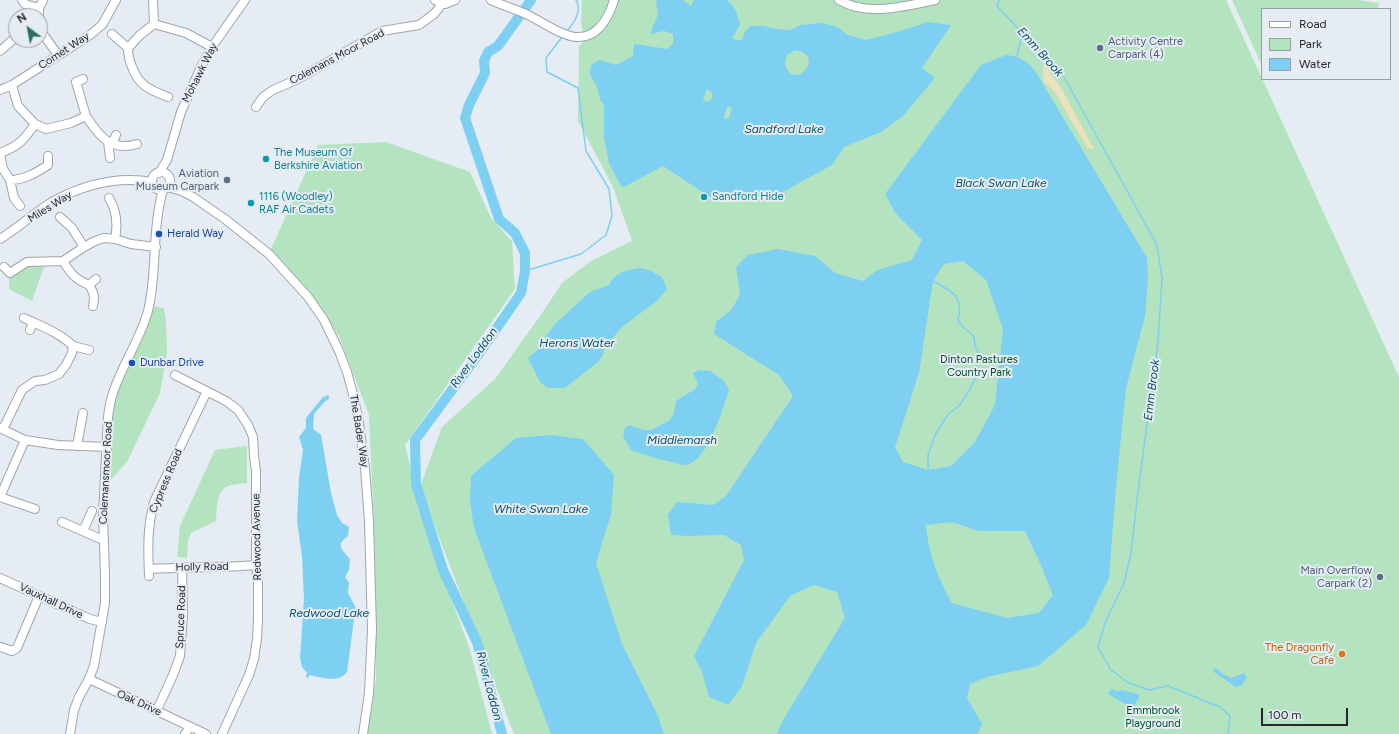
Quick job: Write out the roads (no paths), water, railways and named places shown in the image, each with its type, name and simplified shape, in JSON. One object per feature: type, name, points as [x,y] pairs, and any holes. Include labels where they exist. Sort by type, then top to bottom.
[{"type":"street","points":[[22,0],[25,4],[32,8]]},
{"type":"street","name":"Comet Way","points":[[0,90],[12,85],[90,35],[102,25],[116,0]]},
{"type":"street","points":[[153,0],[154,24]]},
{"type":"street","name":"Mohawk Way","points":[[155,179],[169,153],[181,112],[201,67],[212,47],[245,0]]},
{"type":"street","points":[[438,2],[445,4],[455,0]]},
{"type":"street","points":[[491,0],[527,15],[573,38],[584,37],[595,32],[610,13],[614,0]]},
{"type":"street","points":[[839,0],[852,6],[882,9],[935,0]]},
{"type":"street","name":"Colemans Moor Road","points":[[256,107],[263,97],[273,90],[298,78],[382,31],[419,25],[434,14],[439,8],[438,2]]},
{"type":"street","points":[[154,24],[186,33],[212,47]]},
{"type":"street","points":[[154,24],[140,35],[128,48],[128,56],[133,71],[140,83],[151,86],[168,97]]},
{"type":"street","points":[[112,34],[128,48]]},
{"type":"street","points":[[48,41],[58,55]]},
{"type":"street","points":[[0,51],[8,44]]},
{"type":"street","points":[[76,82],[86,116],[98,133],[110,142],[127,147],[137,144]]},
{"type":"street","points":[[12,85],[18,106],[35,124],[46,129],[71,123],[86,116]]},
{"type":"street","points":[[20,206],[14,198],[10,180],[1,170],[0,153],[14,147],[26,136],[35,124]]},
{"type":"street","points":[[110,158],[110,142],[116,135]]},
{"type":"street","name":"Mohawk Way","points":[[167,183],[169,153]]},
{"type":"street","points":[[10,180],[19,180],[51,168],[48,156]]},
{"type":"street","points":[[163,172],[167,183],[157,189],[155,179],[163,172]]},
{"type":"street","name":"Miles Way","points":[[0,240],[52,203],[75,191],[104,182],[155,179]]},
{"type":"street","name":"Colemansmoor Road","points":[[70,734],[74,710],[94,666],[105,603],[103,515],[108,417],[112,393],[135,344],[148,311],[154,275],[158,214],[155,179]]},
{"type":"street","name":"Colemansmoor Road","points":[[158,214],[167,183]]},
{"type":"street","name":"The Bader Way","points":[[167,183],[188,194],[225,218],[269,254],[292,278],[308,297],[324,320],[337,346],[347,372],[358,417],[365,468],[370,528],[372,630],[369,693],[363,734]]},
{"type":"street","points":[[114,202],[117,218],[115,239]]},
{"type":"street","points":[[60,217],[72,228],[84,247]]},
{"type":"street","points":[[7,273],[27,262],[63,261],[84,247],[104,238],[115,239],[131,244],[156,246]]},
{"type":"street","points":[[63,261],[77,280],[89,285],[94,293],[95,300],[93,306]]},
{"type":"street","points":[[89,285],[96,279]]},
{"type":"street","points":[[24,318],[31,326],[61,337],[73,346],[89,350]]},
{"type":"street","points":[[73,346],[69,359],[59,374],[45,380],[36,381],[22,390],[2,428],[25,440],[58,445],[107,447]]},
{"type":"street","name":"Redwood Avenue","points":[[175,375],[226,401],[238,410],[248,425],[253,437],[256,472],[256,565],[258,583],[258,619],[254,659],[249,674],[222,734]]},
{"type":"street","name":"Cypress Road","points":[[149,572],[148,535],[154,502],[207,391]]},
{"type":"street","points":[[77,446],[83,413]]},
{"type":"street","points":[[25,440],[0,497],[35,510]]},
{"type":"street","points":[[83,531],[92,511]]},
{"type":"street","points":[[62,522],[103,540]]},
{"type":"street","name":"Holly Road","points":[[149,572],[182,567],[202,568],[256,565]]},
{"type":"street","name":"Spruce Road","points":[[156,710],[173,675],[180,656],[183,616],[182,567]]},
{"type":"street","name":"Vauxhall Drive","points":[[0,578],[90,619],[102,622]]},
{"type":"street","points":[[1,647],[12,651],[17,648],[39,596]]},
{"type":"street","name":"Oak Drive","points":[[89,679],[156,710],[188,730],[206,734]]},
{"type":"water","name":"Sandford Lake","points":[[657,0],[683,0],[691,6],[694,0],[727,0],[734,8],[740,25],[732,38],[736,40],[742,40],[745,32],[750,26],[764,26],[786,30],[793,29],[800,25],[823,23],[837,27],[848,35],[866,40],[928,22],[951,25],[922,68],[935,78],[903,116],[881,132],[844,147],[832,165],[770,199],[744,193],[728,202],[716,201],[663,166],[622,188],[609,163],[604,138],[604,104],[601,102],[596,84],[590,75],[591,65],[599,60],[616,65],[633,56],[634,44],[668,49],[673,43],[673,34],[664,31],[650,34],[658,14]],"holes":[[[795,50],[804,53],[808,59],[808,65],[805,70],[800,74],[795,75],[789,72],[785,64],[787,55]],[[707,89],[712,93],[713,97],[708,102],[703,100]],[[728,106],[732,108],[729,118],[725,119],[724,116]]]},
{"type":"water","name":"Black Swan Lake","points":[[1006,55],[1021,59],[1031,66],[1039,76],[1147,258],[1148,279],[1145,316],[1126,388],[1109,578],[1086,625],[1038,666],[987,677],[970,684],[967,698],[982,724],[978,734],[777,734],[783,720],[845,618],[837,592],[814,585],[790,596],[756,643],[742,686],[728,705],[709,697],[702,672],[694,656],[744,560],[741,545],[724,535],[671,535],[668,515],[677,502],[713,505],[726,496],[793,396],[779,375],[714,334],[716,322],[731,310],[740,295],[736,267],[748,255],[778,249],[815,256],[835,273],[863,281],[877,270],[912,260],[922,240],[896,214],[885,194],[981,65]],"holes":[[[963,261],[986,280],[1003,329],[995,405],[975,442],[951,466],[928,470],[903,462],[895,447],[919,373],[933,281],[944,264]],[[952,522],[979,531],[1025,531],[1053,595],[1039,613],[1007,618],[952,603],[934,566],[929,547],[926,525]]]},
{"type":"water","name":"Herons Water","points":[[640,268],[649,270],[662,277],[667,289],[657,301],[623,326],[605,347],[602,357],[598,362],[565,388],[548,388],[540,382],[528,358],[540,348],[546,336],[556,323],[590,292],[609,285],[618,274],[622,272]]},
{"type":"water","name":"Middlemarsh","points":[[699,370],[710,371],[724,381],[729,390],[713,434],[707,446],[700,455],[693,462],[684,465],[631,450],[623,436],[625,428],[629,425],[644,430],[652,430],[670,420],[674,413],[676,401],[695,389],[698,384],[693,373]]},
{"type":"water","name":"Redwood Lake","points":[[328,395],[328,400],[325,401],[314,414],[313,429],[321,435],[331,493],[337,515],[342,523],[349,527],[348,536],[342,542],[341,547],[350,559],[349,570],[345,577],[349,582],[348,593],[355,606],[347,672],[340,678],[335,679],[310,675],[308,678],[306,677],[307,673],[302,667],[300,658],[304,599],[302,556],[297,521],[299,478],[303,450],[299,437],[306,428],[306,418],[323,397]]},
{"type":"water","name":"White Swan Lake","points":[[551,435],[583,439],[614,475],[611,514],[596,563],[622,644],[658,716],[664,734],[551,734],[474,528],[470,502],[471,476],[516,438]]},
{"type":"water","points":[[1216,668],[1231,678],[1244,673],[1247,677],[1242,685],[1236,687],[1214,672],[1213,670]]},
{"type":"water","points":[[1112,689],[1117,691],[1123,690],[1140,695],[1134,707],[1130,707],[1108,694]]},
{"type":"waterway","name":"River Loddon","points":[[502,734],[477,642],[443,570],[416,484],[415,440],[483,348],[521,293],[525,271],[525,253],[515,233],[499,219],[465,118],[469,105],[485,73],[484,61],[488,52],[498,46],[531,0]]},
{"type":"waterway","points":[[567,31],[577,17],[579,8],[576,0]]},
{"type":"waterway","name":"Emm Brook","points":[[999,0],[997,6],[1060,70],[1157,245],[1162,278],[1158,342],[1131,553],[1124,583],[1105,623],[1098,647],[1111,670],[1127,682],[1149,690],[1168,686],[1220,707],[1230,716],[1228,734]]},
{"type":"waterway","points":[[1017,56],[1022,34]]},
{"type":"waterway","points":[[525,271],[581,254],[606,235],[612,216],[609,189],[586,151],[578,88],[547,72],[546,58],[562,37]]},
{"type":"waterway","points":[[928,470],[928,455],[935,435],[948,414],[959,406],[969,391],[976,377],[977,363],[981,357],[975,346],[974,336],[962,326],[958,320],[959,305],[955,295],[933,281]]},
{"type":"place","name":"Activity Centre Carpark (4)","points":[[1100,48]]},
{"type":"place","name":"The Museum Of Berkshire Aviation","points":[[266,159]]},
{"type":"place","name":"Aviation Museum Carpark","points":[[227,180]]},
{"type":"place","name":"Sandford Hide","points":[[704,197]]},
{"type":"place","name":"1116 (Woodley) RAF Air Cadets","points":[[251,203]]},
{"type":"place","name":"Herald Way","points":[[159,234]]},
{"type":"place","name":"Dunbar Drive","points":[[132,363]]},
{"type":"place","name":"Main Overflow Carpark (2)","points":[[1380,577]]},
{"type":"place","name":"The Dragonfly Cafe","points":[[1342,654]]},
{"type":"park label","name":"Dinton Pastures Country Park","points":[[979,366]]},
{"type":"park label","name":"Emmbrook Playground","points":[[1153,717]]}]
